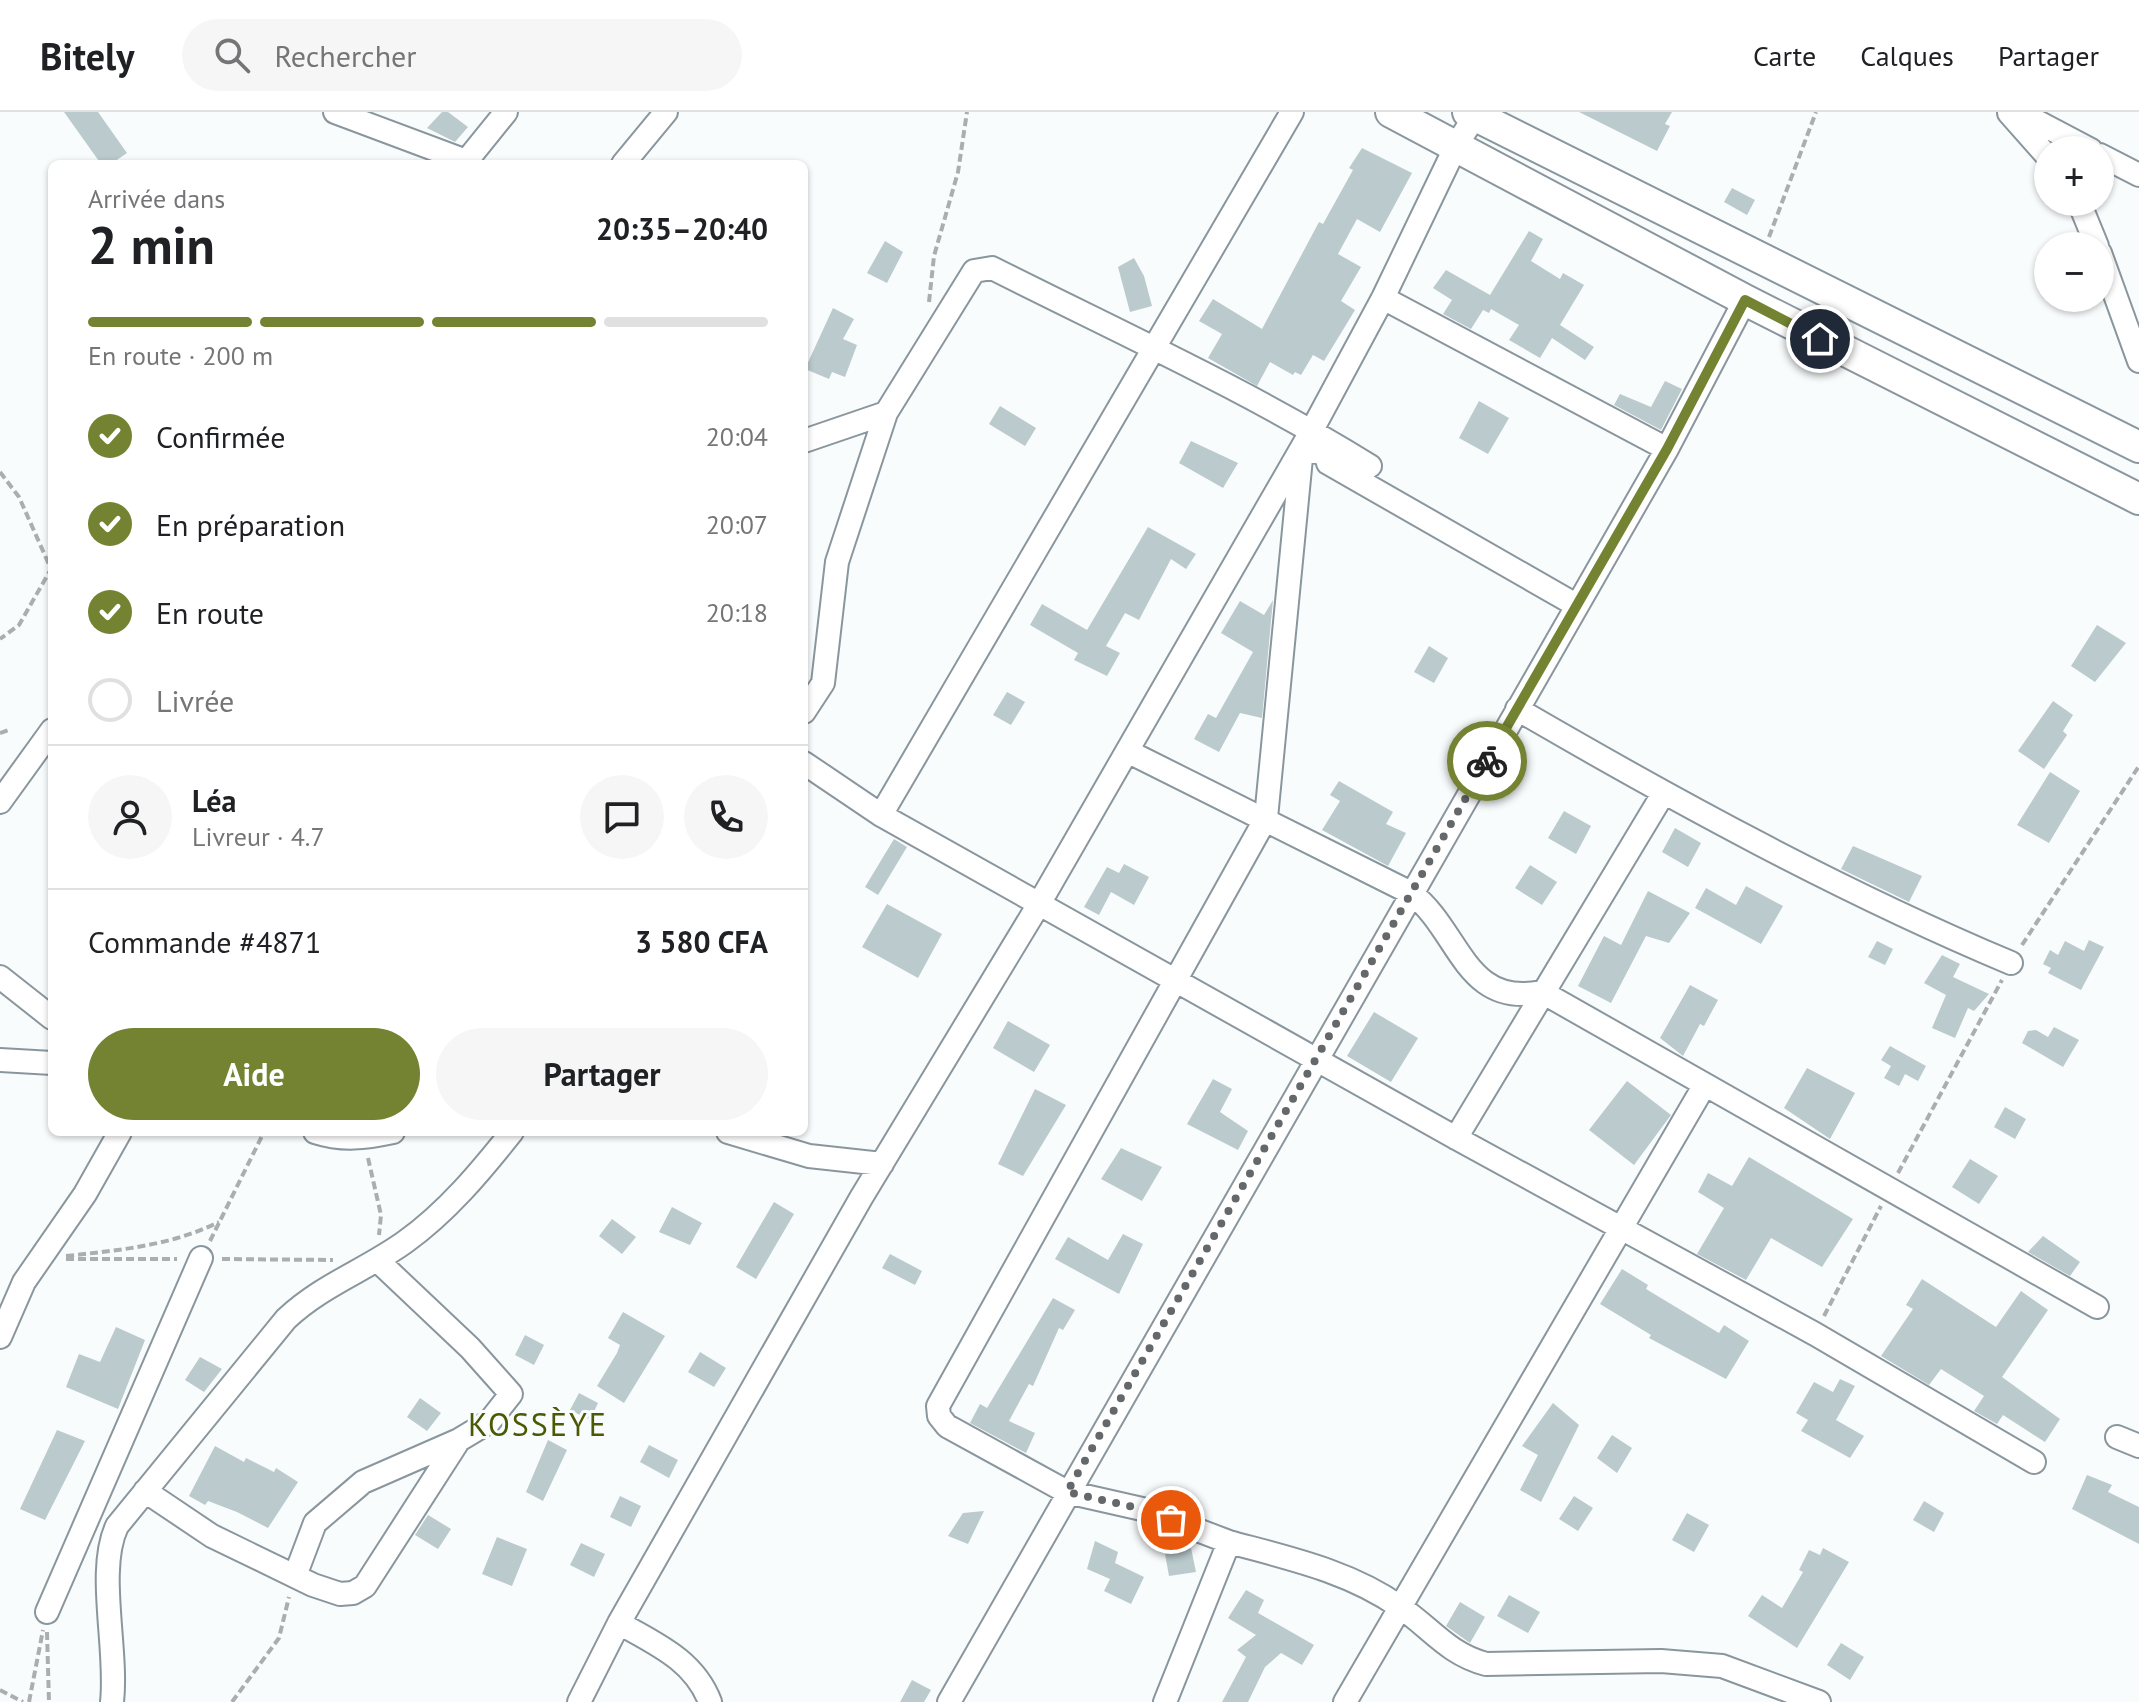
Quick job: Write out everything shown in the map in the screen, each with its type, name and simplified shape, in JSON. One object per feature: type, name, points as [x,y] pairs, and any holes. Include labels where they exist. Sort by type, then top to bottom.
[{"type":"main road","points":[[1391,112],[1457,144],[1745,300],[2139,499]]},
{"type":"main road","points":[[1471,114],[2139,447]]},
{"type":"street","points":[[335,112],[374,119],[459,160]]},
{"type":"street","points":[[467,160],[506,112]]},
{"type":"street","points":[[626,160],[666,112]]},
{"type":"street","points":[[881,815],[1292,112]]},
{"type":"street","points":[[2008,112],[2034,141]]},
{"type":"street","points":[[2019,112],[2064,136]]},
{"type":"street","points":[[579,1702],[619,1623],[882,1164],[1039,904],[1307,439],[1383,298],[1471,114]]},
{"type":"street","points":[[2114,162],[2139,175]]},
{"type":"street","points":[[808,706],[823,683],[837,562],[886,413],[974,271],[983,268],[992,268],[1153,347],[1576,605]]},
{"type":"street","points":[[2114,292],[2139,361]]},
{"type":"street","points":[[1383,298],[1667,449]]},
{"type":"street","points":[[949,1702],[1667,449],[1745,300]]},
{"type":"street","points":[[808,440],[886,413]]},
{"type":"street","points":[[1307,439],[1266,818],[938,1406],[939,1416],[947,1426],[1067,1492],[1142,1509],[1229,1542],[1328,1569],[1401,1607],[1437,1640],[1463,1658],[1486,1664],[1661,1661],[1722,1666],[1819,1702]]},
{"type":"street","points":[[1517,709],[1663,794],[1900,916],[2011,963]]},
{"type":"street","points":[[0,802],[48,736]]},
{"type":"street","points":[[1127,751],[1411,893],[1427,905],[1467,966],[1480,978],[1519,997],[1542,992],[2097,1307]]},
{"type":"street","points":[[808,766],[881,815],[1456,1138],[1815,1334],[2034,1462]]},
{"type":"street","points":[[1456,1138],[1663,794]]},
{"type":"street","points":[[0,977],[48,1015]]},
{"type":"street","points":[[0,1060],[48,1063]]},
{"type":"street","points":[[1345,1702],[1704,1086]]},
{"type":"street","points":[[0,1337],[24,1282],[85,1194],[118,1136]]},
{"type":"street","points":[[327,1136],[374,1136]]},
{"type":"street","points":[[112,1702],[115,1653],[107,1546],[117,1526],[286,1319],[310,1296],[407,1241],[458,1197],[509,1136]]},
{"type":"street","points":[[742,1136],[809,1156],[882,1164]]},
{"type":"street","points":[[47,1612],[201,1258]]},
{"type":"street","points":[[295,1576],[315,1523],[363,1482],[459,1440],[489,1422],[511,1394],[470,1348],[377,1260]]},
{"type":"street","points":[[2117,1437],[2139,1446]]},
{"type":"street","points":[[145,1491],[212,1536],[295,1576],[340,1594],[353,1593],[365,1586],[459,1440]]},
{"type":"street","points":[[1165,1702],[1229,1542]]},
{"type":"street","points":[[619,1623],[674,1655],[697,1676],[710,1702]]},
{"type":"path","points":[[927,313],[934,256],[958,172],[967,112]]},
{"type":"path","points":[[1762,259],[1781,197],[1816,112]]},
{"type":"path","points":[[0,472],[19,497],[48,562]]},
{"type":"path","points":[[0,639],[19,625],[48,574]]},
{"type":"path","points":[[0,733],[9,730]]},
{"type":"path","points":[[1815,1334],[2011,963],[2139,766]]},
{"type":"path","points":[[39,1259],[146,1247],[190,1236],[219,1222],[262,1136]]},
{"type":"path","points":[[364,1138],[381,1215],[377,1260]]},
{"type":"path","points":[[232,1702],[279,1638],[295,1576]]},
{"type":"path","points":[[0,1690],[26,1702],[47,1612]]},
{"type":"path","points":[[47,1612],[49,1702]]},
{"type":"building","points":[[64,112],[98,112],[127,153],[117,160],[98,160]]},
{"type":"building","points":[[442,112],[448,112],[468,127],[455,142],[427,128]]},
{"type":"building","points":[[1579,112],[1672,112],[1665,124],[1670,126],[1657,151]]},
{"type":"building","points":[[1362,148],[1412,173],[1380,232],[1357,219],[1338,254],[1361,267],[1341,301],[1355,310],[1324,361],[1313,355],[1301,375],[1295,372],[1293,375],[1270,362],[1257,386],[1208,358],[1222,334],[1199,321],[1213,299],[1262,329],[1319,222],[1323,224],[1353,170],[1349,168]]},
{"type":"building","points":[[1732,188],[1755,200],[1747,215],[1724,202]]},
{"type":"building","points":[[1529,231],[1543,239],[1531,261],[1560,279],[1563,273],[1584,285],[1560,325],[1594,347],[1585,360],[1552,338],[1540,358],[1509,340],[1519,325],[1491,309],[1489,313],[1483,310],[1471,329],[1443,314],[1452,300],[1433,288],[1446,270],[1490,295]]},
{"type":"building","points":[[885,241],[903,252],[887,283],[867,273]]},
{"type":"building","points":[[1134,258],[1144,276],[1152,306],[1130,312],[1118,267]]},
{"type":"building","points":[[833,308],[854,319],[843,339],[857,345],[845,377],[832,372],[829,379],[808,370],[808,362]]},
{"type":"building","points":[[1665,381],[1682,389],[1661,430],[1614,405],[1620,394],[1651,407]]},
{"type":"building","points":[[1479,401],[1509,418],[1488,454],[1459,438]]},
{"type":"building","points":[[1000,406],[1036,428],[1025,446],[989,424]]},
{"type":"building","points":[[1191,441],[1238,463],[1223,488],[1179,463]]},
{"type":"building","points":[[1148,527],[1196,554],[1186,569],[1171,559],[1139,620],[1125,613],[1106,646],[1120,653],[1107,676],[1074,660],[1078,653],[1030,625],[1042,604],[1087,630]]},
{"type":"building","points":[[1273,600],[1262,718],[1240,713],[1219,752],[1194,739],[1208,714],[1216,718],[1253,652],[1221,633],[1240,601],[1264,615]]},
{"type":"building","points":[[2097,625],[2126,643],[2095,682],[2071,666]]},
{"type":"building","points":[[1429,646],[1448,658],[1434,683],[1414,672]]},
{"type":"building","points":[[1007,692],[1025,702],[1011,725],[993,715]]},
{"type":"building","points":[[2053,701],[2073,715],[2063,731],[2067,735],[2044,769],[2018,751]]},
{"type":"building","points":[[2050,772],[2080,791],[2049,843],[2017,825]]},
{"type":"building","points":[[1339,781],[1393,812],[1386,824],[1406,833],[1388,866],[1322,830],[1340,801],[1330,795]]},
{"type":"building","points":[[1564,811],[1591,826],[1576,854],[1548,838]]},
{"type":"building","points":[[1675,828],[1701,843],[1688,867],[1662,852]]},
{"type":"building","points":[[894,839],[907,847],[878,895],[865,887]]},
{"type":"building","points":[[1853,846],[1922,876],[1909,902],[1841,869]]},
{"type":"building","points":[[1124,864],[1149,877],[1134,905],[1111,892],[1099,915],[1084,907],[1107,867],[1119,873]]},
{"type":"building","points":[[1530,865],[1557,882],[1542,905],[1515,888]]},
{"type":"building","points":[[1746,886],[1783,906],[1761,944],[1695,908],[1706,888],[1736,905]]},
{"type":"building","points":[[1648,891],[1690,913],[1669,943],[1646,936],[1611,1003],[1578,986],[1604,936],[1621,945]]},
{"type":"building","points":[[887,904],[942,934],[918,978],[862,947]]},
{"type":"building","points":[[2089,940],[2104,947],[2081,990],[2048,973],[2051,968],[2043,964],[2050,950],[2058,955],[2065,941],[2084,951]]},
{"type":"building","points":[[1877,941],[1893,949],[1885,965],[1868,957]]},
{"type":"building","points":[[1942,955],[1960,964],[1953,977],[1989,994],[1974,1011],[1968,1008],[1955,1038],[1932,1028],[1946,995],[1924,983]]},
{"type":"building","points":[[1690,985],[1718,1000],[1704,1026],[1700,1024],[1683,1056],[1660,1038]]},
{"type":"building","points":[[1374,1012],[1418,1038],[1391,1082],[1347,1056]]},
{"type":"building","points":[[1008,1021],[1050,1045],[1034,1072],[993,1048]]},
{"type":"building","points":[[2054,1027],[2079,1040],[2063,1067],[2022,1043],[2028,1031],[2036,1030],[2048,1037]]},
{"type":"building","points":[[1890,1046],[1926,1066],[1918,1081],[1905,1074],[1899,1086],[1884,1078],[1891,1066],[1881,1060]]},
{"type":"building","points":[[1807,1068],[1855,1093],[1830,1139],[1784,1108]]},
{"type":"building","points":[[1213,1079],[1232,1089],[1220,1112],[1248,1131],[1238,1150],[1187,1124]]},
{"type":"building","points":[[1627,1081],[1671,1115],[1634,1165],[1589,1130]]},
{"type":"building","points":[[1035,1089],[1066,1105],[1023,1176],[998,1164]]},
{"type":"building","points":[[2005,1107],[2026,1119],[2015,1139],[1994,1127]]},
{"type":"building","points":[[1121,1148],[1162,1167],[1142,1201],[1101,1179]]},
{"type":"building","points":[[1749,1157],[1853,1219],[1822,1267],[1771,1238],[1746,1280],[1697,1254],[1724,1208],[1698,1192],[1708,1173],[1732,1186]]},
{"type":"building","points":[[1970,1159],[1998,1176],[1979,1204],[1952,1187]]},
{"type":"building","points":[[774,1202],[794,1214],[756,1279],[736,1267]]},
{"type":"building","points":[[672,1207],[702,1223],[690,1245],[659,1232]]},
{"type":"building","points":[[612,1219],[636,1237],[622,1254],[599,1236]]},
{"type":"building","points":[[1123,1234],[1143,1244],[1119,1294],[1055,1259],[1068,1237],[1108,1260]]},
{"type":"building","points":[[2043,1236],[2080,1262],[2070,1276],[2028,1252]]},
{"type":"building","points":[[890,1254],[922,1271],[915,1285],[882,1268]]},
{"type":"building","points":[[1622,1269],[1648,1285],[1646,1289],[1719,1333],[1724,1325],[1749,1341],[1726,1379],[1649,1338],[1651,1335],[1600,1304]]},
{"type":"building","points":[[1922,1279],[1996,1327],[2021,1291],[2048,1310],[2002,1377],[2060,1419],[2045,1442],[2003,1415],[1997,1424],[1974,1411],[1984,1396],[1941,1369],[1929,1385],[1881,1356],[1913,1309],[1906,1305]]},
{"type":"building","points":[[1053,1298],[1075,1310],[1063,1330],[1059,1328],[1033,1386],[1029,1384],[1009,1421],[1035,1433],[1026,1453],[970,1423],[980,1404],[987,1408]]},
{"type":"building","points":[[623,1312],[665,1336],[624,1403],[597,1386],[620,1345],[608,1338]]},
{"type":"building","points":[[116,1327],[145,1340],[118,1409],[66,1387],[79,1354],[100,1362]]},
{"type":"building","points":[[525,1335],[544,1345],[534,1365],[515,1355]]},
{"type":"building","points":[[700,1352],[726,1368],[714,1387],[688,1372]]},
{"type":"building","points":[[200,1357],[222,1369],[204,1392],[185,1380]]},
{"type":"building","points":[[1840,1379],[1855,1386],[1836,1420],[1864,1436],[1850,1458],[1801,1431],[1808,1420],[1796,1413],[1814,1382],[1833,1392]]},
{"type":"building","points":[[579,1393],[598,1403],[590,1420],[570,1410]]},
{"type":"building","points":[[420,1398],[441,1413],[427,1431],[407,1417]]},
{"type":"building","points":[[1553,1403],[1579,1425],[1541,1502],[1520,1490],[1538,1455],[1522,1446]]},
{"type":"building","points":[[57,1430],[85,1441],[45,1520],[20,1509]]},
{"type":"building","points":[[1612,1435],[1632,1448],[1617,1473],[1597,1458]]},
{"type":"building","points":[[548,1440],[567,1450],[543,1501],[526,1492]]},
{"type":"building","points":[[649,1445],[678,1460],[669,1478],[640,1462]]},
{"type":"building","points":[[215,1446],[244,1462],[246,1458],[274,1472],[276,1468],[298,1482],[268,1528],[237,1512],[208,1501],[205,1505],[189,1496]]},
{"type":"building","points":[[2087,1475],[2112,1485],[2108,1492],[2139,1507],[2139,1544],[2072,1509]]},
{"type":"building","points":[[620,1496],[641,1506],[631,1527],[610,1517]]},
{"type":"building","points":[[1574,1496],[1593,1508],[1578,1531],[1559,1519]]},
{"type":"building","points":[[1924,1501],[1944,1513],[1934,1532],[1913,1520]]},
{"type":"building","points":[[984,1511],[968,1544],[948,1536],[963,1513]]},
{"type":"building","points":[[1687,1513],[1709,1525],[1694,1552],[1672,1540]]},
{"type":"building","points":[[428,1515],[451,1529],[438,1549],[415,1535]]},
{"type":"building","points":[[497,1537],[527,1549],[512,1586],[482,1574]]},
{"type":"building","points":[[1095,1541],[1118,1552],[1115,1563],[1144,1577],[1131,1604],[1104,1591],[1110,1579],[1087,1569]]},
{"type":"building","points":[[581,1543],[605,1554],[594,1577],[570,1565]]},
{"type":"building","points":[[1191,1548],[1196,1572],[1169,1576],[1165,1554]]},
{"type":"building","points":[[1823,1548],[1849,1562],[1797,1648],[1748,1616],[1762,1595],[1782,1608],[1803,1572],[1799,1570],[1809,1550],[1820,1555]]},
{"type":"building","points":[[1246,1590],[1264,1600],[1258,1613],[1314,1645],[1302,1665],[1281,1653],[1265,1667],[1248,1702],[1222,1702],[1246,1657],[1237,1650],[1256,1635],[1228,1618]]},
{"type":"building","points":[[1509,1595],[1540,1612],[1528,1633],[1497,1616]]},
{"type":"building","points":[[1460,1602],[1485,1617],[1470,1643],[1446,1626]]},
{"type":"building","points":[[1841,1643],[1864,1657],[1850,1680],[1827,1665]]},
{"type":"building","points":[[912,1680],[931,1690],[924,1702],[900,1702]]},
{"type":"way so far","points":[[1171,1520],[1142,1509],[1067,1492],[1487,761]]},
{"type":"district","name":"KOSSÈYE","points":[[538,1424]]},
{"type":"route","points":[[1487,761],[1667,449],[1745,300],[1820,339]]}]
